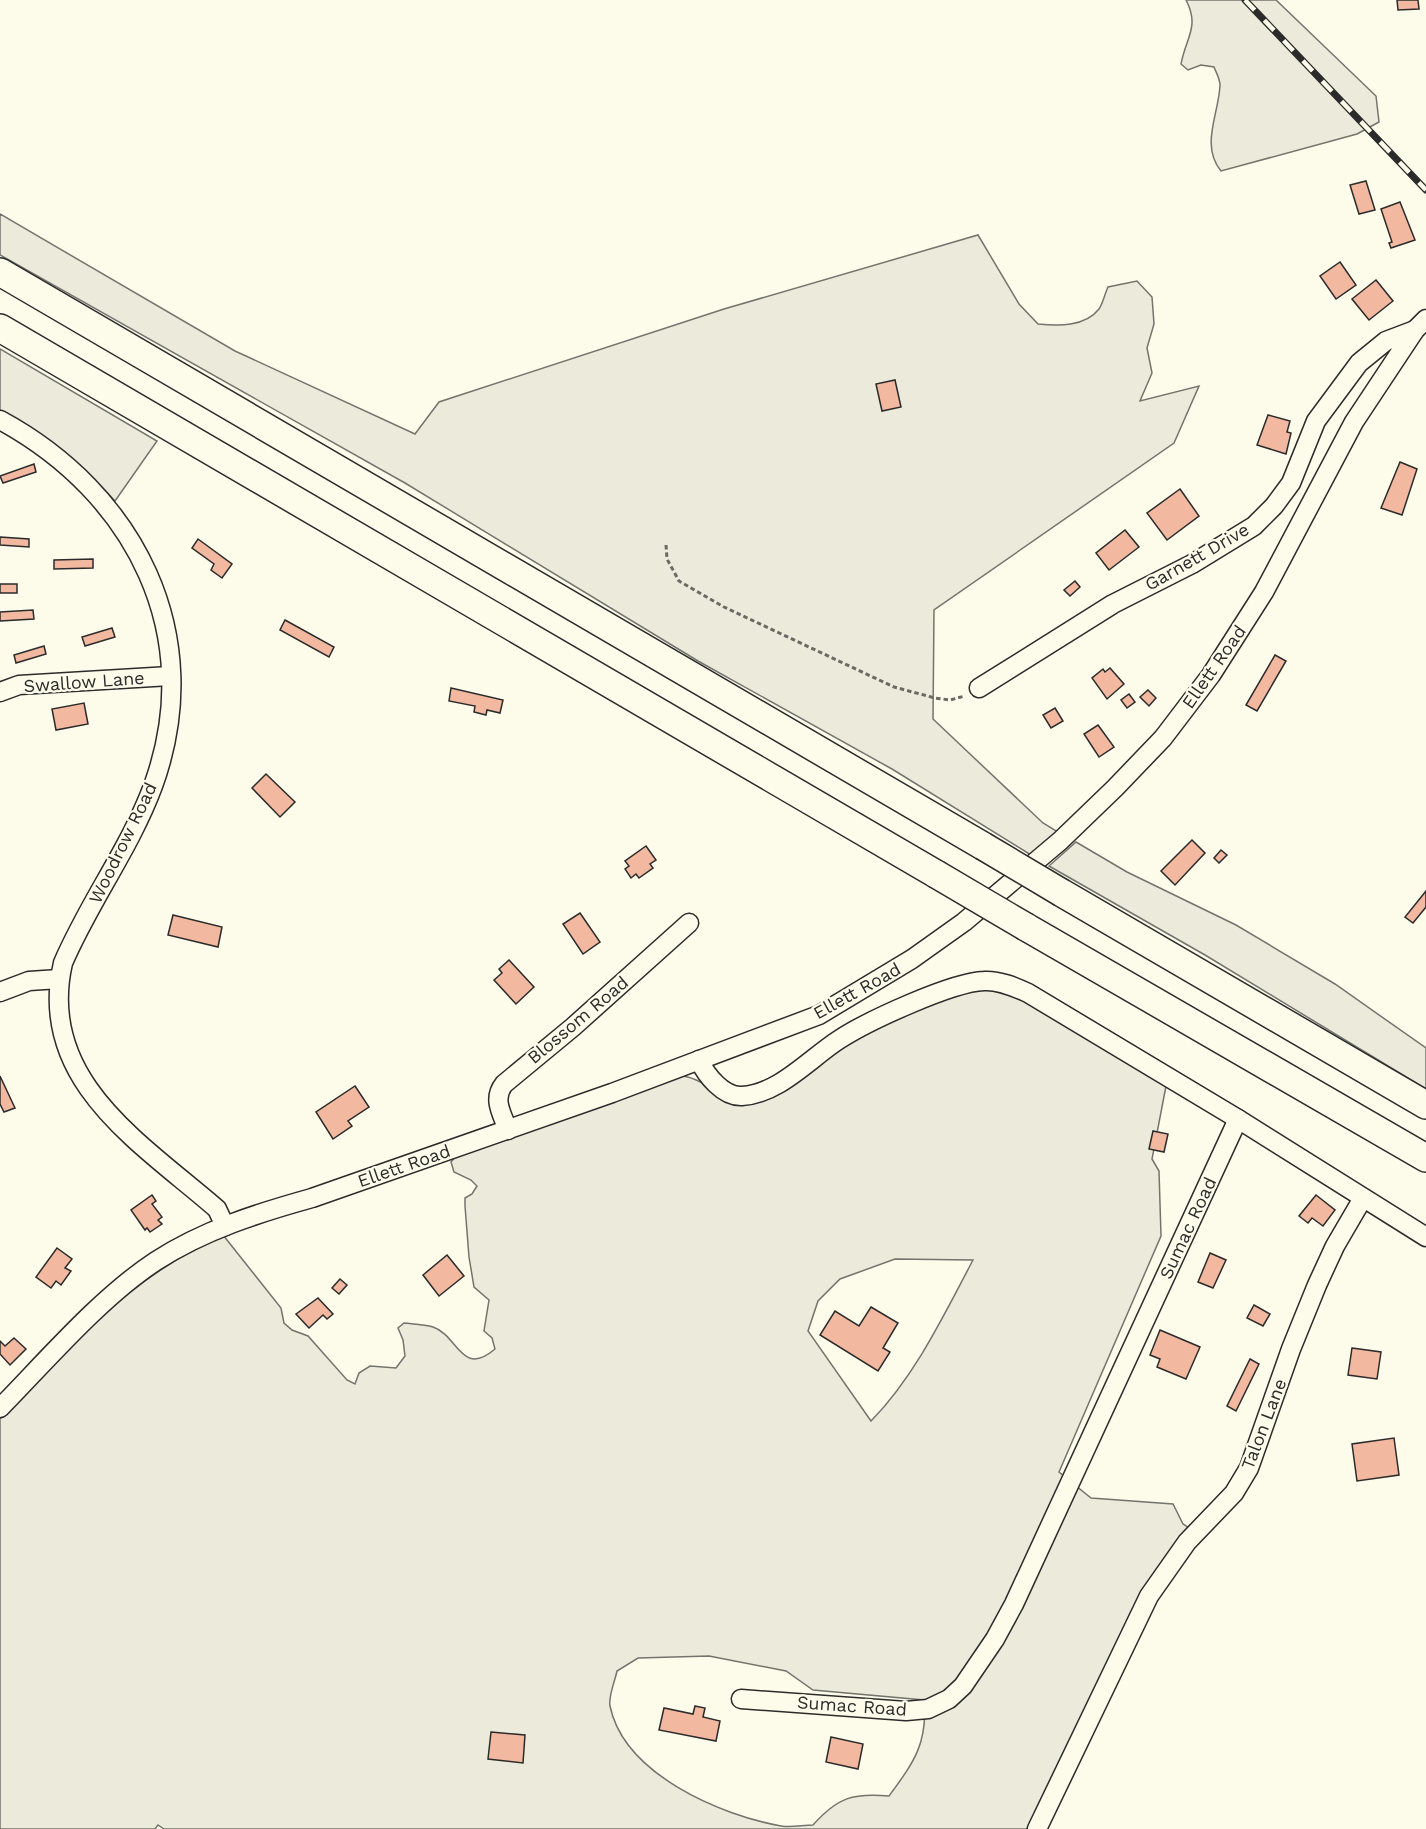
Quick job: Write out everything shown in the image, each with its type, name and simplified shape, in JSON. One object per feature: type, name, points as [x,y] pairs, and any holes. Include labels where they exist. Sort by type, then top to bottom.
[{"type":"highway","points":[[0,272],[1426,1105]]},
{"type":"highway","points":[[0,328],[1426,1158]]},
{"type":"street","name":"Garnett Drive","points":[[979,688],[1113,604],[1208,555],[1254,525],[1274,506],[1291,483],[1316,421],[1359,363],[1386,341],[1420,325]]},
{"type":"street","name":"Ellett Road","points":[[0,1408],[111,1298],[155,1262],[190,1241],[225,1226],[508,1130],[819,1015],[912,959],[964,922],[1060,842],[1163,738],[1211,675],[1264,592],[1354,422],[1420,325]]},
{"type":"street","name":"Woodrow Road","points":[[0,420],[40,443],[81,476],[96,491],[129,537],[148,571],[159,601],[170,676],[166,739],[153,784],[128,840],[72,942],[59,979],[60,1030],[77,1074],[105,1111],[217,1209],[225,1226]]},
{"type":"street","name":"Swallow Lane","points":[[0,692],[19,685],[170,676]]},
{"type":"street","name":"Blossom Road","points":[[508,1130],[498,1102],[499,1090],[504,1084],[573,1028],[689,923]]},
{"type":"street","points":[[0,992],[29,981],[59,979]]},
{"type":"street","points":[[699,1060],[706,1075],[720,1088],[739,1096],[756,1094],[772,1087],[851,1033],[928,998],[956,987],[984,981],[1006,984],[1028,993],[1238,1119],[1426,1237]]},
{"type":"street","name":"Sumac Road","points":[[741,1699],[906,1711],[928,1709],[949,1700],[963,1686],[1014,1604],[1238,1119]]},
{"type":"street","name":"Talon Lane","points":[[1037,1829],[1149,1596],[1187,1542],[1234,1492],[1249,1468],[1291,1349],[1317,1285],[1335,1246],[1363,1198]]},
{"type":"path","points":[[666,545],[672,572],[688,588],[868,675],[914,694],[950,700],[968,695],[979,688]]},
{"type":"shaded area","points":[[1186,0],[1276,0],[1376,96],[1379,122],[1357,134],[1221,171],[1215,161],[1211,140],[1219,96],[1218,76],[1214,67],[1201,65],[1188,70],[1181,64],[1192,25]]},
{"type":"shaded area","points":[[0,214],[235,351],[415,434],[439,402],[724,309],[978,235],[1019,304],[1038,324],[1062,325],[1086,319],[1099,309],[1108,287],[1137,281],[1152,297],[1154,324],[1147,348],[1152,373],[1140,401],[1199,386],[1174,443],[934,610],[933,719],[1043,823],[1058,832],[1031,855],[892,769],[698,661],[405,483],[0,255]]},
{"type":"shaded area","points":[[0,349],[157,441],[115,501],[62,451],[0,412]]},
{"type":"shaded area","points":[[1076,842],[1127,872],[1236,925],[1335,984],[1426,1048],[1426,1089],[1205,955],[1049,866]]},
{"type":"shaded area","points":[[989,988],[1031,1002],[1166,1086],[1152,1159],[1159,1171],[1161,1236],[1059,1472],[1091,1498],[1173,1504],[1183,1524],[1194,1531],[1031,1829],[164,1829],[158,1825],[155,1829],[0,1829],[0,1419],[102,1315],[160,1270],[223,1235],[281,1308],[284,1323],[292,1330],[308,1336],[347,1380],[355,1384],[359,1373],[370,1366],[396,1368],[405,1356],[403,1340],[398,1328],[404,1323],[433,1327],[441,1331],[467,1357],[474,1359],[484,1357],[495,1349],[492,1338],[484,1331],[489,1300],[474,1287],[465,1206],[465,1198],[472,1194],[477,1186],[471,1180],[454,1172],[451,1162],[456,1156],[683,1076],[700,1082],[732,1103],[739,1105],[750,1103],[777,1090],[845,1044],[915,1010],[971,991]],"holes":[[[895,1259],[973,1260],[915,1365],[871,1421],[808,1331],[818,1301],[840,1279]],[[709,1656],[786,1671],[813,1690],[924,1700],[924,1728],[917,1751],[906,1773],[889,1796],[856,1796],[830,1808],[813,1825],[793,1827],[781,1826],[731,1812],[678,1787],[654,1771],[634,1752],[619,1730],[610,1706],[611,1694],[617,1671],[638,1658]]]},
{"type":"building","points":[[1397,0],[1418,0],[1419,9],[1398,10]]},
{"type":"building","points":[[1366,181],[1375,210],[1359,214],[1350,185]]},
{"type":"building","points":[[1400,202],[1415,240],[1391,248],[1389,243],[1392,242],[1381,209]]},
{"type":"building","points":[[1340,262],[1356,285],[1336,299],[1320,276]]},
{"type":"building","points":[[1376,280],[1393,301],[1369,320],[1352,299]]},
{"type":"building","points":[[895,380],[901,407],[882,411],[876,384]]},
{"type":"building","points":[[1268,415],[1290,421],[1287,432],[1291,433],[1286,454],[1257,445]]},
{"type":"building","points":[[1400,462],[1417,469],[1402,515],[1381,508]]},
{"type":"building","points":[[34,464],[36,472],[3,483],[0,476]]},
{"type":"building","points":[[1180,489],[1199,516],[1167,540],[1147,513]]},
{"type":"building","points":[[1125,530],[1139,547],[1109,570],[1096,553]]},
{"type":"building","points":[[0,537],[29,539],[29,547],[0,545]]},
{"type":"building","points":[[198,539],[232,564],[222,578],[211,570],[214,564],[192,548]]},
{"type":"building","points":[[93,559],[93,568],[54,569],[54,560]]},
{"type":"building","points":[[1075,581],[1080,587],[1070,596],[1064,590]]},
{"type":"building","points":[[0,584],[17,584],[17,593],[0,593]]},
{"type":"building","points":[[33,610],[34,619],[0,621],[0,612]]},
{"type":"building","points":[[285,620],[334,647],[329,657],[280,630]]},
{"type":"building","points":[[112,628],[115,637],[85,646],[82,637]]},
{"type":"building","points":[[44,646],[46,654],[16,663],[14,655]]},
{"type":"building","points":[[1275,655],[1286,661],[1257,711],[1246,705]]},
{"type":"building","points":[[1110,668],[1124,684],[1107,699],[1092,678],[1103,669],[1105,672]]},
{"type":"building","points":[[451,688],[503,700],[500,713],[487,710],[486,715],[474,712],[475,706],[449,701]]},
{"type":"building","points":[[1148,690],[1156,698],[1149,706],[1140,697]]},
{"type":"building","points":[[1129,694],[1135,702],[1127,708],[1121,700]]},
{"type":"building","points":[[84,703],[88,724],[56,730],[52,709]]},
{"type":"building","points":[[1055,708],[1063,721],[1051,728],[1043,715]]},
{"type":"building","points":[[1098,725],[1114,747],[1099,757],[1084,734]]},
{"type":"building","points":[[266,774],[295,802],[280,817],[252,788]]},
{"type":"building","points":[[1192,840],[1205,853],[1175,885],[1161,871]]},
{"type":"building","points":[[646,846],[656,860],[650,864],[653,868],[639,878],[636,874],[631,878],[625,869],[629,866],[625,861]]},
{"type":"building","points":[[1221,850],[1227,855],[1219,863],[1214,858]]},
{"type":"building","points":[[1426,891],[1426,907],[1413,923],[1405,917]]},
{"type":"building","points":[[580,913],[600,942],[583,954],[563,924]]},
{"type":"building","points":[[173,915],[222,927],[218,947],[168,935]]},
{"type":"building","points":[[509,960],[534,987],[516,1004],[494,980],[502,973],[499,969]]},
{"type":"building","points":[[0,1076],[15,1108],[4,1112],[0,1104]]},
{"type":"building","points":[[355,1086],[369,1107],[348,1121],[352,1126],[333,1139],[316,1112]]},
{"type":"building","points":[[1153,1131],[1168,1134],[1164,1152],[1149,1149]]},
{"type":"building","points":[[152,1195],[156,1201],[152,1204],[162,1217],[158,1220],[162,1224],[150,1232],[147,1228],[145,1230],[131,1210]]},
{"type":"building","points":[[1316,1195],[1335,1210],[1323,1226],[1312,1218],[1308,1223],[1299,1216]]},
{"type":"building","points":[[57,1248],[72,1259],[65,1268],[71,1271],[61,1285],[56,1281],[51,1288],[36,1277]]},
{"type":"building","points":[[1210,1253],[1226,1260],[1213,1288],[1198,1282]]},
{"type":"building","points":[[447,1255],[464,1276],[439,1296],[423,1275]]},
{"type":"building","points":[[340,1279],[347,1285],[339,1294],[332,1288]]},
{"type":"building","points":[[318,1298],[333,1314],[327,1319],[323,1315],[309,1328],[296,1314]]},
{"type":"building","points":[[1254,1305],[1270,1314],[1263,1326],[1247,1318]]},
{"type":"building","points":[[871,1307],[898,1323],[883,1348],[890,1352],[878,1371],[820,1335],[835,1311],[859,1326]]},
{"type":"building","points":[[1160,1330],[1200,1347],[1186,1379],[1157,1367],[1160,1359],[1150,1355]]},
{"type":"building","points":[[14,1338],[26,1349],[10,1365],[0,1354],[0,1341],[5,1346]]},
{"type":"building","points":[[1352,1348],[1381,1352],[1377,1379],[1348,1375]]},
{"type":"building","points":[[1250,1359],[1259,1364],[1236,1411],[1227,1406]]},
{"type":"building","points":[[1394,1438],[1399,1475],[1357,1481],[1352,1444]]},
{"type":"building","points":[[695,1706],[705,1708],[703,1717],[720,1721],[716,1741],[659,1730],[664,1708],[693,1714]]},
{"type":"building","points":[[491,1732],[525,1735],[523,1763],[488,1759]]},
{"type":"building","points":[[831,1737],[863,1744],[858,1769],[826,1762]]},
{"type":"railway","points":[[1245,0],[1426,190]]}]
